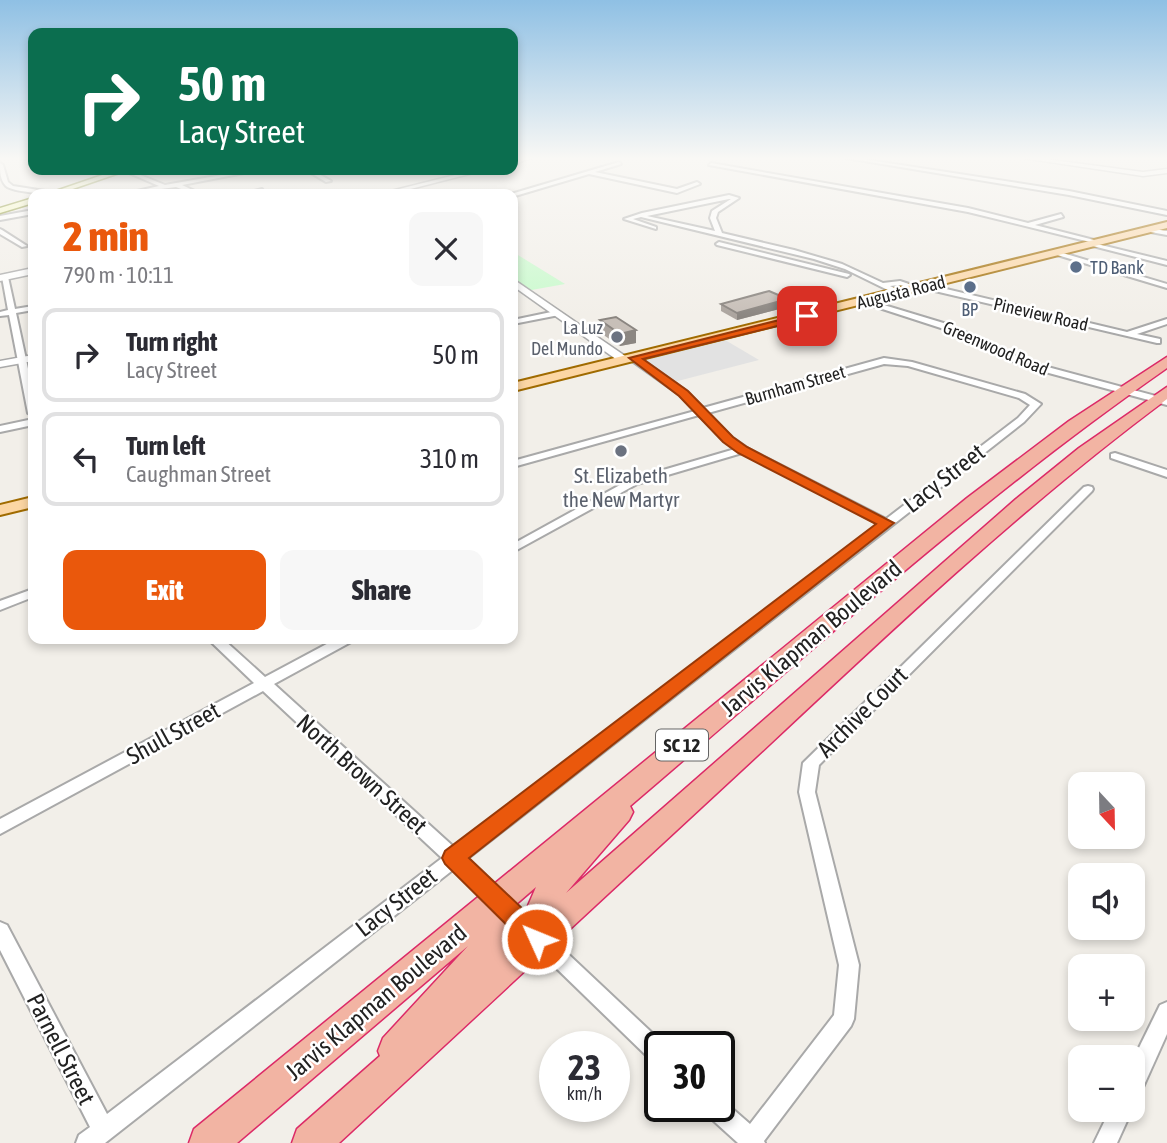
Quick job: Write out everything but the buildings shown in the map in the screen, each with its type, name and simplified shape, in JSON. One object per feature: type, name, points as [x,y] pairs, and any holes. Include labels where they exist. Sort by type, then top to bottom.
[{"type":"highway","name":"Jarvis Klapman Boulevard","points":[[208,1143],[984,495],[1074,424],[1123,391],[1164,355]]},
{"type":"highway","points":[[1164,355],[1147,390],[1164,398]]},
{"type":"highway","points":[[1105,450],[1128,400],[1123,391]]},
{"type":"highway","name":"Jarvis Klapman Boulevard","points":[[318,1137],[1023,503],[1105,450],[1164,398]]},
{"type":"highway","points":[[537,939],[538,913],[548,895],[586,848],[678,749]]},
{"type":"highway","points":[[318,1137],[487,946],[498,924],[500,909],[497,900]]},
{"type":"main road","name":"Augusta Road","points":[[518,386],[1167,225]]},
{"type":"main road","points":[[0,510],[28,503]]},
{"type":"street","points":[[665,210],[627,219],[651,227],[681,231],[699,239]]},
{"type":"street","points":[[716,210],[713,218],[720,235]]},
{"type":"street","points":[[969,210],[1167,263]]},
{"type":"street","points":[[0,218],[28,213]]},
{"type":"street","points":[[642,215],[813,257],[874,279],[898,293]]},
{"type":"street","points":[[1030,225],[1061,216]]},
{"type":"street","points":[[681,231],[689,228]]},
{"type":"street","points":[[1147,230],[1167,233]]},
{"type":"street","points":[[0,231],[24,246]]},
{"type":"street","points":[[713,242],[859,278],[874,279]]},
{"type":"street","points":[[766,255],[778,249]]},
{"type":"street","points":[[1056,253],[1167,286]]},
{"type":"street","points":[[807,265],[813,257]]},
{"type":"street","points":[[0,364],[28,359],[3,278],[28,272]]},
{"type":"street","name":"Pineview Road","points":[[884,285],[900,283],[921,287],[1128,334],[1164,355]]},
{"type":"street","points":[[518,286],[556,313],[678,389],[743,450],[886,523]]},
{"type":"street","name":"Greenwood Road","points":[[867,301],[947,327],[1018,362],[1123,391],[1164,398]]},
{"type":"street","points":[[0,314],[28,310]]},
{"type":"street","points":[[518,320],[556,313]]},
{"type":"street","points":[[1128,334],[1167,321]]},
{"type":"street","name":"Burnham Street","points":[[518,463],[884,361],[920,367],[1022,396],[1036,404]]},
{"type":"street","name":"Lacy Street","points":[[95,1136],[1021,420],[1036,404]]},
{"type":"street","points":[[0,429],[28,423]]},
{"type":"street","points":[[518,546],[633,482],[743,450]]},
{"type":"street","points":[[1105,450],[1167,474]]},
{"type":"street","name":"Archive Court","points":[[751,1142],[844,1019],[849,965],[807,792],[811,763],[1088,489]]},
{"type":"street","points":[[0,606],[28,595]]},
{"type":"street","name":"North Brown Street","points":[[220,644],[453,858],[644,1040]]},
{"type":"street","name":"Shull Street","points":[[0,827],[337,644]]},
{"type":"street","name":"Parnell Street","points":[[0,931],[95,1136]]},
{"type":"street","points":[[1145,1059],[1167,1012]]},
{"type":"street","points":[[730,1122],[751,1142]]},
{"type":"street","points":[[1105,1143],[1115,1122]]},
{"type":"green space","points":[[518,255],[565,284],[526,291],[518,285]]},
{"type":"shaded area","points":[[720,337],[759,360],[670,383],[634,358]]},
{"type":"place","name":"TD Bank","points":[[1076,267]]},
{"type":"place","name":"BP","points":[[970,287]]},
{"type":"place","name":"La Luz Del Mundo","points":[[617,337]]},
{"type":"place","name":"St. Elizabeth the New Martyr","points":[[621,451]]},
{"type":"route","points":[[537,939],[453,858],[886,523],[756,459],[728,439],[683,393],[634,358],[807,316]]}]
